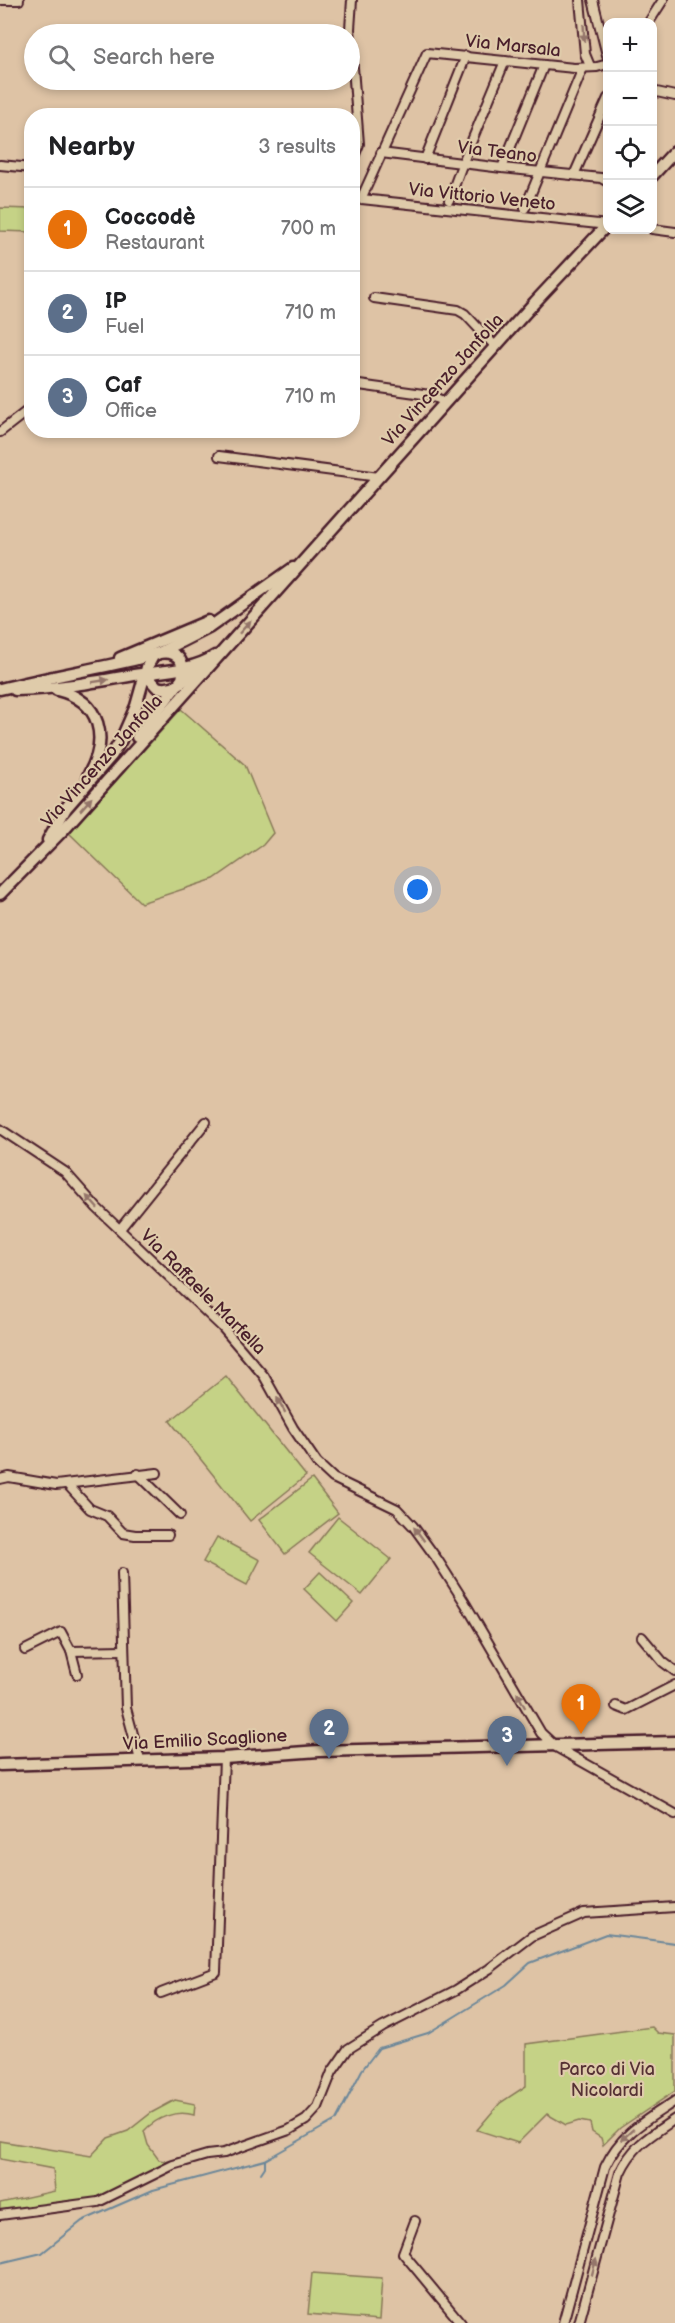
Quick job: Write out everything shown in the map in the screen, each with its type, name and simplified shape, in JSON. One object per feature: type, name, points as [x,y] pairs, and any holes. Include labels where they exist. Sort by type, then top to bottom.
[{"type":"main road","points":[[657,171],[675,151]]},
{"type":"main road","name":"Via Vincenzo Janfolla","points":[[46,846],[603,229]]},
{"type":"main road","name":"Via Vincenzo Janfolla","points":[[46,846],[57,821],[121,740],[149,661],[159,653],[210,627],[305,559]]},
{"type":"main road","points":[[92,668],[177,635],[252,596]]},
{"type":"main road","points":[[110,777],[127,751],[179,684],[225,648]]},
{"type":"main road","points":[[0,690],[159,653],[172,653],[177,657],[183,668],[179,684]]},
{"type":"main road","points":[[0,690],[51,688],[183,668],[208,660]]},
{"type":"main road","points":[[145,674],[157,687],[168,689],[179,684]]},
{"type":"main road","points":[[51,688],[70,693],[81,699],[89,707],[98,728],[97,760],[75,796]]},
{"type":"main road","points":[[0,894],[46,846]]},
{"type":"main road","name":"Via Emilio Scaglione","points":[[0,1765],[224,1758],[319,1751],[556,1747],[675,1742]]},
{"type":"street","points":[[0,0],[19,0]]},
{"type":"street","points":[[350,24],[352,0]]},
{"type":"street","points":[[525,208],[587,67],[580,0]]},
{"type":"street","points":[[593,0],[603,41]]},
{"type":"street","points":[[652,18],[663,0]]},
{"type":"street","name":"Via Marsala","points":[[381,153],[425,55],[431,52],[544,65],[597,67],[603,64]]},
{"type":"street","points":[[424,159],[466,56]]},
{"type":"street","points":[[449,200],[462,162],[505,61]]},
{"type":"street","points":[[502,168],[544,65]]},
{"type":"street","points":[[355,90],[356,108]]},
{"type":"street","points":[[657,92],[675,96]]},
{"type":"street","points":[[574,175],[603,109]]},
{"type":"street","points":[[360,193],[381,153]]},
{"type":"street","name":"Via Teano","points":[[381,153],[606,180]]},
{"type":"street","points":[[0,165],[24,167]]},
{"type":"street","name":"Via Vittorio Veneto","points":[[360,199],[603,225]]},
{"type":"street","points":[[657,230],[675,232]]},
{"type":"street","points":[[374,298],[461,312],[496,346]]},
{"type":"street","points":[[360,385],[430,395],[445,402]]},
{"type":"street","points":[[0,432],[24,413]]},
{"type":"street","points":[[219,456],[379,477]]},
{"type":"street","points":[[120,1229],[206,1122]]},
{"type":"street","name":"Via Raffaele Marfella","points":[[0,1129],[65,1172],[97,1208],[222,1327],[264,1376],[316,1463],[333,1478],[397,1509],[413,1526],[465,1603],[537,1729],[556,1747],[675,1814]]},
{"type":"street","points":[[0,1479],[9,1477],[56,1485],[157,1473]]},
{"type":"street","points":[[138,1474],[180,1515]]},
{"type":"street","points":[[68,1484],[90,1509],[107,1516],[123,1533],[168,1535]]},
{"type":"street","points":[[122,1573],[126,1708],[140,1760]]},
{"type":"street","points":[[25,1650],[61,1632],[71,1651],[77,1674]]},
{"type":"street","points":[[642,1637],[663,1662],[675,1671]]},
{"type":"street","points":[[71,1651],[124,1650]]},
{"type":"street","points":[[616,1706],[626,1710],[675,1685]]},
{"type":"street","points":[[161,1993],[216,1972],[224,1758]]},
{"type":"street","points":[[0,2215],[98,2202],[173,2165],[207,2155],[224,2153],[289,2130],[306,2120],[318,2107],[332,2072],[348,2049],[456,1990],[489,1969],[532,1936],[584,1913],[675,1907]]},
{"type":"street","points":[[563,2323],[605,2168],[613,2151],[627,2134],[675,2101]]},
{"type":"street","points":[[579,2323],[620,2173],[626,2159],[637,2145],[675,2119]]},
{"type":"street","points":[[415,2221],[403,2253],[461,2323]]},
{"type":"green space","points":[[0,208],[24,209],[24,232],[0,231]]},
{"type":"green space","points":[[181,709],[245,765],[273,833],[263,845],[214,879],[141,903],[69,833]]},
{"type":"green space","points":[[226,1376],[306,1476],[250,1521],[170,1421]]},
{"type":"green space","points":[[312,1479],[338,1513],[285,1554],[259,1520]]},
{"type":"green space","points":[[338,1517],[391,1559],[362,1595],[309,1553]]},
{"type":"green space","points":[[217,1537],[260,1560],[247,1585],[203,1562]]},
{"type":"green space","points":[[320,1572],[353,1603],[337,1621],[304,1589]]},
{"type":"green space","name":"Parco di Via Nicolardi","points":[[652,2027],[658,2033],[675,2035],[675,2091],[620,2128],[603,2145],[601,2138],[592,2132],[590,2123],[579,2121],[566,2125],[547,2114],[518,2143],[477,2130],[500,2103],[526,2086],[526,2044]]},
{"type":"green space","points":[[175,2100],[195,2104],[194,2115],[180,2113],[167,2116],[144,2131],[148,2145],[159,2160],[172,2162],[101,2197],[0,2212],[0,2203],[55,2191],[53,2169],[0,2159],[0,2141],[91,2156],[108,2138],[128,2131],[151,2113]]},
{"type":"green space","points":[[312,2273],[382,2278],[379,2320],[308,2314]]},
{"type":"waterway","points":[[0,2263],[42,2253],[82,2221],[153,2190],[265,2160],[336,2120],[362,2070],[379,2048],[428,2033],[506,1985],[530,1963],[606,1934],[675,1943]]},
{"type":"waterway","points":[[261,2173],[265,2167],[265,2160]]},
{"type":"place","name":"Coccodè","points":[[581,1734]]},
{"type":"place","name":"IP","points":[[329,1759]]},
{"type":"place","name":"Caf","points":[[507,1766]]}]
